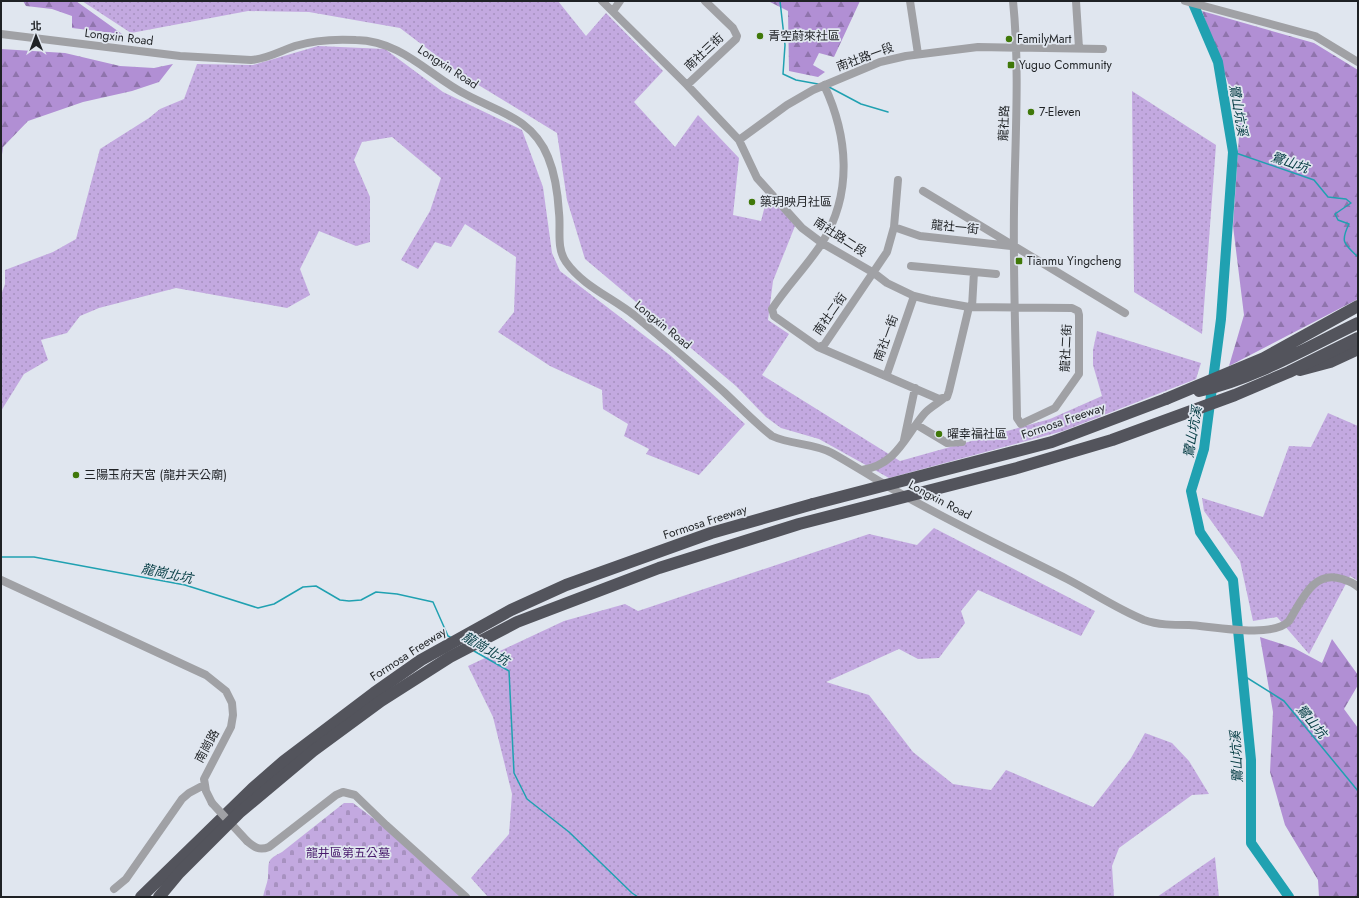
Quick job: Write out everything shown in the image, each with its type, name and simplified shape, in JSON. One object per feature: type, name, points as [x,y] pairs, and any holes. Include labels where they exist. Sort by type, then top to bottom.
[{"type":"highway","points":[[1269,360],[1358,306]]},
{"type":"highway","name":"Formosa Freeway","points":[[141,897],[284,760],[421,660],[511,610],[566,585],[711,533],[813,504],[1052,442],[1166,400],[1216,388],[1269,360],[1358,324]]},
{"type":"highway","name":"Formosa Freeway","points":[[159,897],[179,873],[239,813],[313,751],[381,701],[450,657],[517,622],[659,568],[799,524],[1017,468],[1112,440],[1235,395],[1289,372],[1358,338]]},
{"type":"highway","points":[[1289,372],[1330,362],[1358,349]]},
{"type":"street","name":"南社路二段","points":[[602,1],[613,10],[687,85],[739,140],[757,178],[802,228],[822,243],[874,273],[887,283],[914,296],[970,307],[1015,308]]},
{"type":"street","points":[[613,10],[620,1]]},
{"type":"street","name":"南社三街","points":[[687,85],[736,39],[737,36],[733,28],[705,1]]},
{"type":"street","points":[[910,1],[918,54]]},
{"type":"street","name":"龍社路","points":[[1013,1],[1016,47],[1014,246]]},
{"type":"street","points":[[1076,1],[1079,48]]},
{"type":"street","points":[[1185,1],[1315,36],[1358,62]]},
{"type":"street","name":"Longxin Road","points":[[1,34],[180,56],[251,60],[262,59],[296,46],[312,42],[358,40],[391,47],[411,56],[467,95],[502,110],[519,121],[539,141],[548,155],[552,170],[560,215],[562,254],[568,266],[582,281],[632,314],[706,376],[772,436],[785,442],[820,448],[862,470],[891,488],[1084,587],[1133,615],[1159,624],[1219,629],[1250,630],[1275,628],[1286,624],[1311,586],[1324,578],[1340,578],[1354,583],[1358,587]]},
{"type":"street","name":"南社路一段","points":[[739,140],[787,105],[824,85],[880,62],[918,54],[978,47],[1103,49]]},
{"type":"street","points":[[822,243],[838,207],[844,170],[844,145],[840,126],[824,85]]},
{"type":"street","name":"南社二街","points":[[822,243],[772,309],[774,316],[818,347],[824,345],[887,252],[894,227],[898,180]]},
{"type":"street","points":[[924,191],[1125,313]]},
{"type":"street","name":"龍社一街","points":[[894,227],[920,236],[1014,246]]},
{"type":"street","name":"龍社二街","points":[[1014,246],[1015,308],[1017,418],[1021,424],[1055,408],[1079,374],[1079,315],[1078,311],[1072,308],[1015,308]]},
{"type":"street","points":[[911,266],[996,274]]},
{"type":"street","points":[[862,470],[883,463],[903,446],[924,413],[943,399],[949,391],[970,307],[974,272]]},
{"type":"street","name":"南社一街","points":[[914,296],[887,371],[888,377],[936,398],[943,399]]},
{"type":"street","points":[[818,347],[888,377]]},
{"type":"street","points":[[903,446],[915,388]]},
{"type":"street","points":[[917,425],[947,443],[962,442]]},
{"type":"street","name":"南崗路","points":[[1,580],[206,675],[226,691],[232,703],[234,715],[231,727],[205,774],[204,785]]},
{"type":"street","points":[[114,889],[126,879],[182,799],[189,793],[204,785],[212,803],[247,841],[255,847],[262,849],[268,847],[336,795],[348,792],[355,795],[386,826],[466,897]]},
{"type":"green space","points":[[23,1],[76,1],[122,34],[72,28],[72,16],[52,9],[26,6]]},
{"type":"green space","points":[[82,1],[558,1],[586,36],[606,13],[663,71],[634,102],[675,147],[698,115],[739,158],[733,215],[761,221],[768,194],[795,226],[773,281],[768,320],[789,334],[762,375],[900,461],[1050,419],[1102,396],[1093,365],[1093,350],[1097,331],[1201,363],[1196,379],[1063,431],[889,478],[819,439],[781,428],[766,417],[736,386],[585,259],[567,200],[557,133],[462,75],[400,28],[309,12],[248,11],[131,33]]},
{"type":"green space","points":[[768,1],[860,1],[834,57],[819,53],[813,65],[825,72],[818,77],[789,71],[788,11]]},
{"type":"green space","points":[[1202,11],[1314,43],[1358,70],[1358,299],[1229,366],[1244,315],[1233,226],[1239,136],[1230,88]]},
{"type":"green space","points":[[318,46],[385,49],[443,92],[522,130],[543,187],[552,253],[560,271],[671,356],[745,424],[699,475],[646,454],[649,449],[624,436],[628,424],[603,409],[602,390],[550,366],[498,332],[514,312],[516,257],[465,224],[451,247],[435,242],[418,269],[401,260],[430,211],[441,178],[392,137],[362,142],[354,160],[370,197],[370,242],[356,246],[319,231],[300,269],[310,295],[287,308],[176,288],[99,308],[80,316],[67,333],[41,340],[48,360],[24,374],[1,411],[1,295],[5,284],[5,270],[53,252],[76,239],[100,149],[149,118],[160,109],[184,99],[197,64],[253,65]]},
{"type":"green space","points":[[1,49],[65,53],[120,66],[154,68],[173,64],[159,82],[132,91],[83,102],[28,121],[3,147],[1,162]]},
{"type":"green space","points":[[1132,91],[1216,145],[1202,334],[1134,292]]},
{"type":"green space","points":[[1328,413],[1358,426],[1358,581],[1350,576],[1309,654],[1277,617],[1253,621],[1240,561],[1204,511],[1202,498],[1263,517],[1289,446],[1311,447]]},
{"type":"green space","points":[[934,528],[1095,611],[1081,636],[978,590],[961,611],[965,623],[939,658],[918,659],[899,649],[826,682],[869,695],[913,752],[953,784],[991,790],[1006,770],[1093,807],[1131,758],[1145,733],[1172,743],[1189,761],[1209,794],[1192,795],[1119,848],[1112,866],[1114,897],[488,897],[471,878],[509,834],[512,794],[493,717],[468,666],[564,621],[625,604],[638,611],[869,534],[917,545]]},
{"type":"green space","points":[[1260,637],[1294,648],[1322,663],[1332,639],[1358,675],[1358,685],[1344,709],[1358,728],[1358,897],[1319,897],[1318,880],[1285,825],[1270,772],[1273,712]]},
{"type":"green space","name":"龍井區第五公墓","points":[[344,803],[353,803],[398,837],[461,897],[263,897],[268,878],[269,862],[271,859]]},
{"type":"green space","points":[[1215,857],[1219,897],[1157,897]]},
{"type":"waterway","points":[[780,1],[785,45],[783,74],[796,80],[818,84]]},
{"type":"waterway","name":"鷺山坑溪","points":[[1192,1],[1218,62],[1233,152],[1221,319],[1204,449],[1191,491],[1200,532],[1233,580],[1251,760],[1251,843],[1289,897]]},
{"type":"waterway","points":[[829,87],[861,104],[888,112]]},
{"type":"waterway","name":"鷺山坑","points":[[1233,152],[1314,180],[1328,197],[1346,199],[1351,203],[1335,214],[1338,220],[1349,224],[1344,239],[1349,249],[1358,257]]},
{"type":"waterway","name":"龍崗北坑","points":[[1,557],[34,557],[185,585],[258,608],[274,604],[303,587],[316,586],[340,600],[349,601],[361,600],[376,592],[397,594],[433,602],[448,636],[452,638]]},
{"type":"waterway","name":"龍崗北坑","points":[[474,651],[509,671],[514,773],[527,799],[569,832],[632,893],[638,897]]},
{"type":"waterway","name":"鷺山坑","points":[[1241,674],[1284,701],[1358,791]]},
{"type":"place","name":"青空蔚來社區","points":[[760,36]]},
{"type":"place","name":"FamilyMart","points":[[1009,39]]},
{"type":"place","name":"Yuguo Community","points":[[1011,65]]},
{"type":"place","name":"7-Eleven","points":[[1031,112]]},
{"type":"place","name":"築玥映月社區","points":[[752,202]]},
{"type":"place","name":"Tianmu Yingcheng","points":[[1019,261]]},
{"type":"place","name":"曜幸福社區","points":[[939,434]]},
{"type":"place","name":"三陽玉府天宮 (龍井天公廟)","points":[[76,475]]}]
